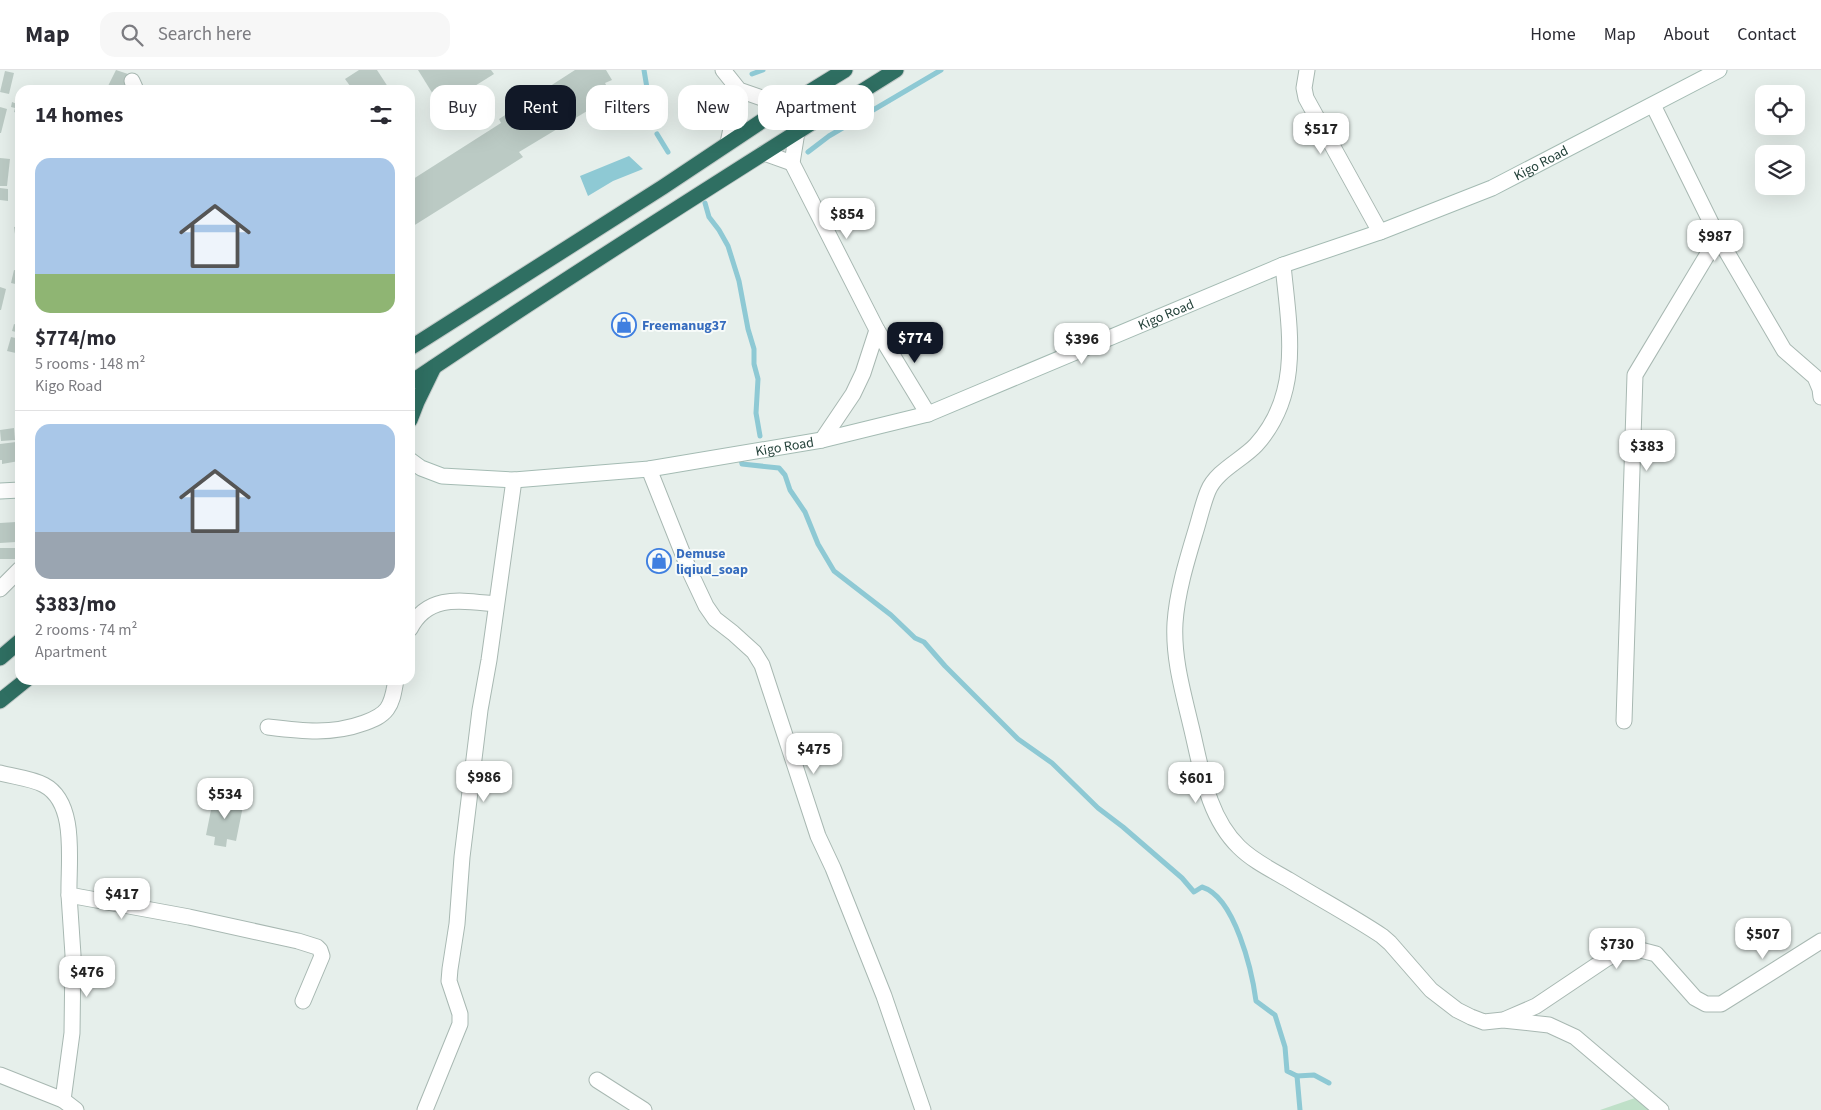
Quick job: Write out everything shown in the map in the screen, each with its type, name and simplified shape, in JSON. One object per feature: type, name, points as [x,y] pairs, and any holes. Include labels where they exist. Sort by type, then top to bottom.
[{"type":"highway","points":[[821,85],[846,70]]},
{"type":"highway","points":[[415,379],[486,331],[896,70]]},
{"type":"highway","points":[[415,345],[758,124]]},
{"type":"highway","points":[[415,409],[434,366]]},
{"type":"highway","points":[[0,658],[15,645]]},
{"type":"highway","points":[[0,701],[20,685]]},
{"type":"street","points":[[724,70],[735,85]]},
{"type":"street","points":[[1308,70],[1304,88],[1306,98],[1380,232]]},
{"type":"street","name":"Kigo Road","points":[[415,464],[442,476],[514,480],[649,470],[822,440],[928,414],[1283,265],[1380,232],[1492,188],[1718,70]]},
{"type":"street","points":[[1654,105],[1718,237],[1784,350],[1815,377],[1821,397]]},
{"type":"street","points":[[728,143],[731,130]]},
{"type":"street","points":[[797,132],[792,163],[877,330],[928,414]]},
{"type":"street","points":[[764,153],[792,163]]},
{"type":"street","points":[[1624,721],[1635,375],[1718,237]]},
{"type":"street","points":[[1283,265],[1290,340],[1288,384],[1284,400],[1271,426],[1263,437],[1248,454],[1220,476],[1208,491],[1187,560],[1177,604],[1175,624],[1177,665],[1208,794],[1226,833],[1251,857],[1382,936],[1431,990],[1457,1010],[1471,1018],[1484,1022],[1503,1020],[1550,1025],[1575,1037],[1662,1110]]},
{"type":"street","points":[[822,440],[853,394],[863,373],[877,330]]},
{"type":"street","points":[[649,470],[690,572],[706,606],[715,619],[754,652],[762,665],[818,836],[833,868],[884,996],[923,1110]]},
{"type":"street","points":[[425,1110],[460,1024],[460,1014],[449,981],[450,969],[457,924],[462,857],[480,710],[514,480]]},
{"type":"street","points":[[0,492],[15,490]]},
{"type":"street","points":[[0,589],[15,574]]},
{"type":"street","points":[[415,623],[426,609],[434,605],[459,601],[496,604]]},
{"type":"street","points":[[268,727],[306,732],[334,731],[350,728],[380,716],[391,702],[395,685]]},
{"type":"street","points":[[0,773],[30,779],[42,784],[52,790],[60,799],[65,810],[70,850],[73,955],[72,1033],[63,1100]]},
{"type":"street","points":[[70,895],[189,917],[298,941],[317,947],[322,956],[303,1001]]},
{"type":"street","points":[[1503,1020],[1536,1006],[1606,959],[1629,947],[1656,954],[1694,998],[1706,1004],[1721,1004],[1821,941]]},
{"type":"street","points":[[0,1074],[63,1100],[76,1110]]},
{"type":"street","points":[[597,1080],[644,1110]]},
{"type":"green space","points":[[1635,1098],[1652,1110],[1600,1110]]},
{"type":"water","points":[[629,156],[643,169],[613,181],[588,196],[580,176]]},
{"type":"building","points":[[116,70],[128,74],[125,79],[132,82],[130,85],[108,85]]},
{"type":"building","points":[[359,70],[377,70],[387,85],[349,85],[345,79]]},
{"type":"building","points":[[418,70],[491,70],[494,74],[476,85],[430,85],[430,89]]},
{"type":"building","points":[[575,70],[606,70],[612,80],[605,83],[606,85],[586,85],[586,112],[576,118],[576,85],[552,85]]},
{"type":"building","points":[[5,71],[14,73],[9,94],[0,92]]},
{"type":"building","points":[[12,102],[15,103],[15,108],[11,107]]},
{"type":"building","points":[[0,107],[7,109],[1,133],[0,133]]},
{"type":"building","points":[[505,115],[505,130],[556,130],[519,152],[523,157],[415,225],[415,178],[490,130],[495,130],[495,127],[501,123],[499,119]]},
{"type":"building","points":[[0,158],[10,159],[7,186],[0,186]]},
{"type":"building","points":[[0,188],[8,189],[8,201],[0,200]]},
{"type":"building","points":[[14,270],[15,270],[15,284],[11,283]]},
{"type":"building","points":[[0,287],[6,289],[1,310],[0,310]]},
{"type":"building","points":[[11,337],[15,338],[15,353],[7,351]]},
{"type":"building","points":[[14,428],[15,440],[1,441],[0,430]]},
{"type":"building","points":[[15,442],[15,462],[2,464],[2,460],[0,460],[0,444]]},
{"type":"building","points":[[15,522],[15,542],[0,543],[0,523]]},
{"type":"building","points":[[0,548],[15,548],[15,559],[0,559]]},
{"type":"building","points":[[214,795],[244,801],[236,841],[227,839],[226,847],[214,845],[215,837],[206,835]]},
{"type":"waterway","points":[[644,70],[646,85]]},
{"type":"waterway","points":[[752,74],[763,70]]},
{"type":"waterway","points":[[808,152],[829,136],[941,70]]},
{"type":"waterway","points":[[657,134],[668,152]]},
{"type":"waterway","points":[[705,203],[709,217],[728,246],[739,281],[748,329],[754,349],[754,364],[758,379],[756,413],[760,436]]},
{"type":"waterway","points":[[741,459],[742,464],[779,468],[785,475],[790,490],[805,512],[818,544],[834,571],[891,615],[915,638],[924,642],[945,666],[1018,739],[1052,763],[1098,808],[1182,878],[1194,892],[1202,887],[1214,894],[1224,905],[1240,936],[1251,972],[1256,1001],[1275,1015],[1285,1047],[1287,1071],[1297,1076],[1314,1075],[1329,1083]]},
{"type":"waterway","points":[[1297,1076],[1300,1110]]},
{"type":"place","name":"Freemanug37","points":[[624,325]]},
{"type":"place","name":"Demuse liqiud_soap","points":[[659,561]]}]
